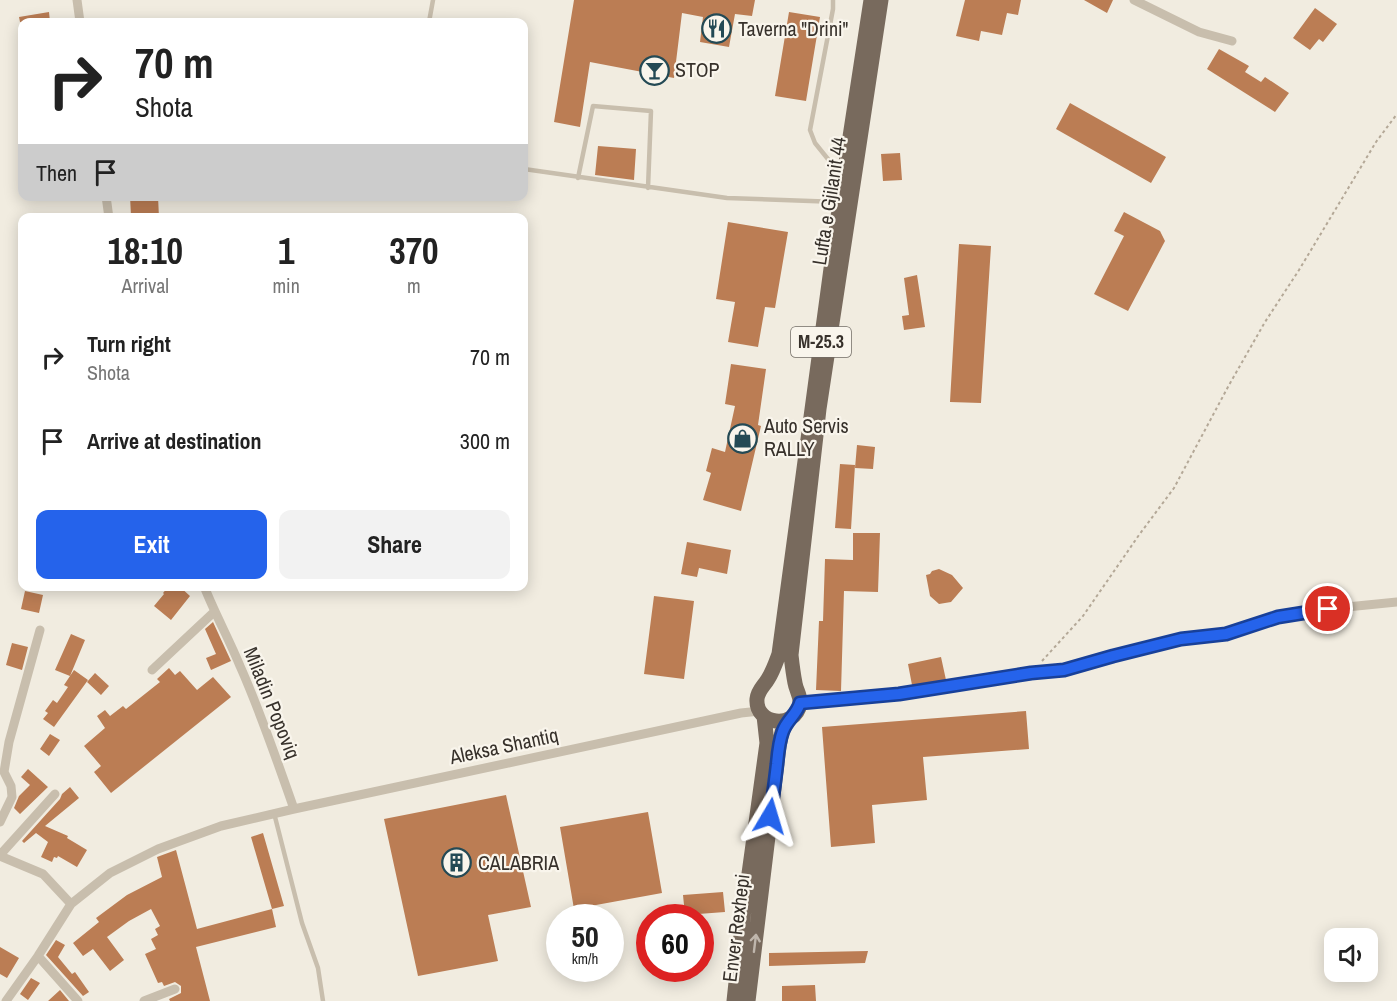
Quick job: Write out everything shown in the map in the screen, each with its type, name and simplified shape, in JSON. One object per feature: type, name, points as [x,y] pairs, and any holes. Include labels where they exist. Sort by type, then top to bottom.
[{"type":"main road","name":"M-25.3","points":[[734,1001],[767,742],[760,710],[759,692],[767,682],[779,654],[840,202],[871,0]]},
{"type":"main road","name":"Lufta e Gjilanit 44","points":[[795,686],[791,655],[819,409],[880,0]]},
{"type":"main road","points":[[767,682],[779,679],[795,686]]},
{"type":"main road","name":"M-25.3","points":[[795,686],[800,703]]},
{"type":"main road","points":[[760,710],[771,720],[777,722],[788,720],[795,714],[800,703]]},
{"type":"main road","name":"Enver Rexhepi","points":[[748,1001],[779,746],[788,720]]},
{"type":"street","points":[[77,0],[79,18]]},
{"type":"street","points":[[1134,0],[1199,32],[1232,40]]},
{"type":"street","name":"Miladin Popoviq","points":[[206,591],[244,675],[294,808]]},
{"type":"street","points":[[800,703],[899,694],[1064,670],[1181,639],[1226,634],[1278,617],[1397,602]]},
{"type":"street","points":[[152,670],[214,612]]},
{"type":"street","points":[[0,822],[12,797],[11,786],[4,772],[9,742],[40,630]]},
{"type":"street","name":"Aleksa Shantiq","points":[[6,1001],[38,956],[70,904],[110,873],[158,849],[221,826],[294,808],[760,710]]},
{"type":"street","points":[[55,794],[0,855],[43,874],[70,904]]},
{"type":"street","points":[[38,956],[78,1001]]},
{"type":"street","points":[[144,1001],[175,989]]},
{"type":"lane","points":[[430,18],[433,0]]},
{"type":"lane","points":[[833,0],[810,130],[815,143],[844,178]]},
{"type":"lane","points":[[579,178],[593,106],[651,111],[648,188]]},
{"type":"lane","points":[[528,170],[728,198],[840,202]]},
{"type":"lane","points":[[274,813],[302,923],[318,968],[323,1001]]},
{"type":"path","points":[[1031,673],[1083,615],[1174,488],[1265,322],[1329,222],[1376,142],[1397,114]]},
{"type":"building","name":"STOP","points":[[574,0],[755,0],[752,16],[735,14],[729,47],[700,42],[703,17],[682,13],[674,78],[590,62],[580,127],[554,122]]},
{"type":"building","points":[[965,0],[1021,0],[1018,15],[1007,13],[1002,35],[981,31],[979,41],[956,36]]},
{"type":"building","points":[[1084,0],[1113,0],[1107,13]]},
{"type":"building","points":[[1315,8],[1337,24],[1323,42],[1319,39],[1310,50],[1293,38]]},
{"type":"building","points":[[49,12],[50,18],[19,18]]},
{"type":"building","points":[[789,12],[820,17],[806,101],[775,96]]},
{"type":"building","points":[[1219,49],[1249,66],[1245,72],[1261,82],[1265,77],[1289,93],[1275,112],[1207,69]]},
{"type":"building","points":[[1070,103],[1166,157],[1151,183],[1056,129]]},
{"type":"building","points":[[598,146],[636,149],[634,180],[595,175]]},
{"type":"building","points":[[900,153],[902,180],[883,181],[881,154]]},
{"type":"building","points":[[130,201],[158,201],[159,213],[131,213]]},
{"type":"building","points":[[1124,212],[1160,231],[1165,241],[1128,311],[1094,294],[1124,236],[1114,231]]},
{"type":"building","points":[[728,222],[788,232],[775,308],[765,307],[758,347],[728,342],[735,302],[716,299]]},
{"type":"building","points":[[959,244],[991,246],[981,403],[950,402]]},
{"type":"building","points":[[917,275],[925,327],[904,330],[902,316],[909,315],[904,278]]},
{"type":"building","points":[[731,364],[766,369],[758,425],[761,426],[741,511],[703,500],[711,473],[706,471],[712,448],[725,452],[735,406],[725,404]]},
{"type":"building","points":[[857,445],[875,447],[873,469],[855,468]]},
{"type":"building","points":[[840,464],[855,465],[851,529],[835,528]]},
{"type":"building","points":[[853,533],[880,533],[878,592],[844,591],[841,691],[816,690],[819,621],[823,621],[825,559],[853,560]]},
{"type":"building","points":[[687,542],[731,550],[727,574],[699,568],[697,577],[681,574]]},
{"type":"building","points":[[939,569],[952,575],[963,588],[951,602],[939,604],[930,596],[926,575]]},
{"type":"building","points":[[25,591],[43,595],[39,613],[21,609]]},
{"type":"building","points":[[165,591],[184,591],[190,596],[171,620],[154,606]]},
{"type":"building","points":[[654,596],[694,601],[684,679],[644,674]]},
{"type":"building","points":[[213,622],[231,661],[211,670],[206,658],[216,654],[205,629]]},
{"type":"building","points":[[71,634],[85,640],[70,676],[55,670]]},
{"type":"building","points":[[12,643],[28,647],[22,670],[6,665]]},
{"type":"building","points":[[941,657],[946,680],[912,685],[908,664]]},
{"type":"building","points":[[169,668],[175,675],[180,671],[197,690],[213,677],[231,697],[111,793],[94,772],[101,766],[84,746],[105,728],[97,716],[105,710],[110,716],[123,706],[126,709],[160,682],[157,679]]},
{"type":"building","points":[[74,670],[88,680],[54,727],[43,719],[48,713],[45,711],[53,700],[57,703],[68,687],[64,685]]},
{"type":"building","points":[[95,673],[109,686],[101,695],[87,682]]},
{"type":"building","points":[[1026,711],[1029,749],[923,757],[927,800],[872,805],[875,843],[831,847],[822,727]]},
{"type":"building","points":[[50,734],[60,740],[49,756],[40,749]]},
{"type":"building","points":[[28,769],[48,787],[20,814],[14,808],[19,796],[30,785],[21,777]]},
{"type":"building","points":[[70,787],[79,798],[45,826],[68,836],[67,838],[87,850],[77,867],[58,856],[54,857],[52,862],[41,857],[48,842],[36,833],[24,843],[22,841]]},
{"type":"building","name":"CALABRIA","points":[[506,795],[531,907],[488,915],[498,961],[418,976],[384,819]]},
{"type":"building","points":[[648,812],[662,893],[602,904],[573,904],[560,827]]},
{"type":"building","points":[[263,833],[284,906],[272,909],[251,837]]},
{"type":"building","points":[[176,850],[197,929],[272,909],[276,927],[196,947],[210,1001],[170,1001],[169,999],[181,993],[181,986],[175,982],[164,986],[162,982],[158,983],[145,954],[156,949],[151,939],[158,935],[155,929],[160,926],[151,909],[107,937],[124,960],[110,971],[93,949],[83,956],[73,943],[99,922],[96,918],[127,895],[162,877],[157,857]]},
{"type":"building","points":[[723,892],[725,912],[714,913],[714,904],[684,904],[683,895]]},
{"type":"building","points":[[56,940],[65,945],[58,957],[72,974],[75,972],[89,992],[83,996],[46,955]]},
{"type":"building","points":[[0,947],[19,958],[7,978],[0,974]]},
{"type":"building","points":[[868,951],[865,963],[769,966],[769,953]]},
{"type":"building","points":[[31,978],[40,983],[28,1000],[20,994]]},
{"type":"building","points":[[815,985],[816,1001],[782,1001],[782,986]]},
{"type":"building","points":[[60,990],[69,1001],[48,1001]]},
{"type":"place","name":"Taverna \"Drini\"","points":[[717,29]]},
{"type":"place","name":"STOP","points":[[654,70]]},
{"type":"place","name":"Auto Servis RALLY","points":[[743,438]]},
{"type":"place","name":"CALABRIA","points":[[457,863]]},
{"type":"route","points":[[770,816],[782,732],[800,703],[899,694],[1064,670],[1181,639],[1226,634],[1278,617],[1328,609]]}]
